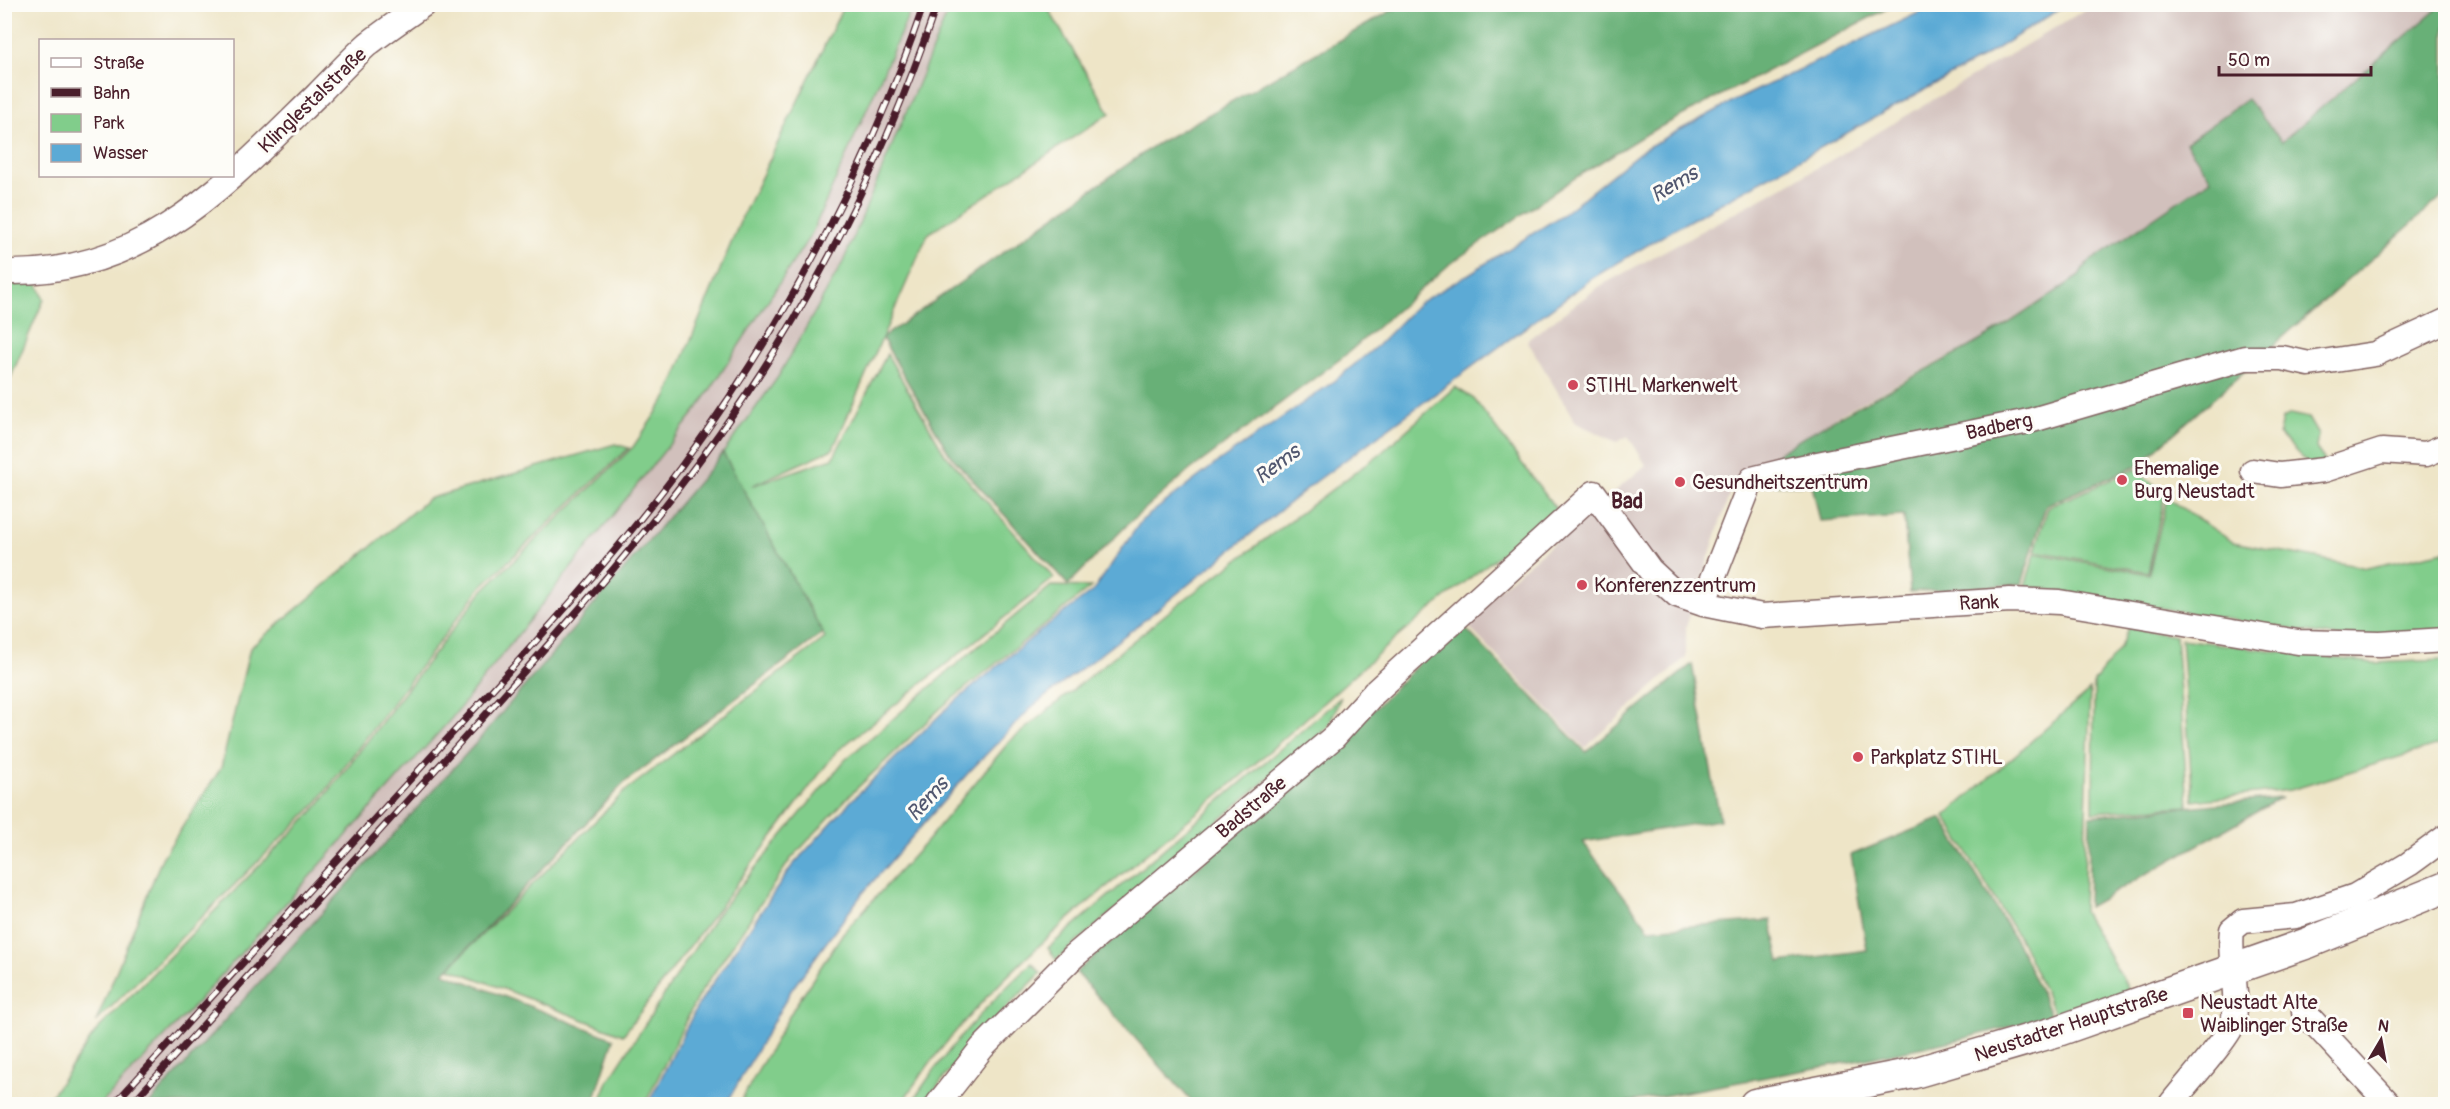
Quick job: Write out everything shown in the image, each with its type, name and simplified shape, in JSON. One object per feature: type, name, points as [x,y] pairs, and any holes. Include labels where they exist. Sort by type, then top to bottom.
[{"type":"street","name":"Klinglestalstraße","points":[[234,175],[367,45],[424,4]]},
{"type":"street","name":"Klinglestalstraße","points":[[4,272],[33,273],[56,270],[112,256],[149,238],[189,211],[232,177]]},
{"type":"street","name":"Badberg","points":[[1703,604],[1752,479],[1804,466],[2029,421],[2245,358],[2282,358],[2309,364],[2375,354],[2445,321]]},
{"type":"street","points":[[2253,471],[2280,474],[2324,470],[2382,451],[2426,454],[2445,446]]},
{"type":"street","name":"Rank","points":[[1569,513],[1594,493],[1650,570],[1677,595],[1703,604],[1762,616],[1879,610],[1976,601],[2059,602],[2298,642],[2380,644],[2445,640]]},
{"type":"street","name":"Badstraße","points":[[938,1104],[982,1048],[1074,956],[1334,737],[1374,693],[1569,513]]},
{"type":"street","points":[[2171,1104],[2233,1026],[2236,998],[2230,947],[2232,930],[2243,921],[2296,916],[2355,896],[2409,864],[2445,837]]},
{"type":"street","name":"Neustadter Hauptstraße","points":[[1755,1104],[1914,1073],[2058,1031],[2308,943],[2445,887]]},
{"type":"street","points":[[2304,1012],[2389,1104]]},
{"type":"shaded area","points":[[913,5],[951,5],[843,262],[778,377],[723,453],[477,742],[149,1104],[101,1104],[190,1010],[451,719],[699,407],[812,233]]},
{"type":"shaded area","points":[[2093,5],[2442,5],[2282,141],[2248,99],[2211,179],[2086,264],[2079,276],[1984,338],[1847,410],[1781,451],[1731,489],[1686,627],[1686,657],[1585,748],[1462,620],[1646,465],[1628,436],[1617,442],[1576,423],[1527,340],[1600,286],[1828,162]]},
{"type":"green space","points":[[844,5],[913,5],[812,233],[699,407],[451,719],[190,1010],[101,1104],[45,1104],[97,1030],[316,808],[483,590],[633,447],[667,397],[742,217]]},
{"type":"green space","points":[[951,5],[1046,5],[1110,113],[928,234],[833,449],[751,486],[833,458],[887,354],[945,454],[1054,578],[836,752],[623,1035],[449,968],[624,792],[825,638],[723,453],[778,377],[843,262]]},
{"type":"green space","points":[[1401,5],[1894,5],[1641,137],[1575,178],[1451,263],[1343,357],[1190,470],[1131,521],[1068,585],[950,455],[882,338],[1155,145]]},
{"type":"green space","points":[[2442,5],[2445,5],[2445,194],[2137,466],[2046,505],[2022,584],[1910,592],[1904,516],[1820,521],[1812,485],[1758,485],[1753,471],[1780,452],[1808,434],[2007,324],[2079,276],[2086,264],[2211,179],[2186,143],[2247,99],[2282,141]]},
{"type":"green space","points":[[5,281],[37,282],[44,299],[5,391]]},
{"type":"green space","points":[[1455,387],[1474,399],[1556,509],[1394,640],[1249,769],[1052,934],[971,1014],[934,1058],[901,1104],[739,1104],[795,1006],[843,933],[925,843],[1009,742],[1177,605],[1381,453]]},
{"type":"green space","points":[[2290,414],[2308,418],[2318,435],[2316,448],[2326,462],[2310,466],[2279,434],[2282,419]]},
{"type":"green space","points":[[615,444],[629,448],[481,587],[315,805],[96,1022],[162,858],[221,768],[250,648],[428,499]]},
{"type":"green space","points":[[723,453],[823,633],[625,782],[444,973],[614,1039],[593,1104],[149,1104],[477,742]]},
{"type":"green space","points":[[2136,469],[2165,494],[2148,572],[2035,551],[2048,507]]},
{"type":"green space","points":[[2167,498],[2233,542],[2367,568],[2445,551],[2445,632],[2337,637],[2025,586],[2035,553],[2149,574]]},
{"type":"green space","points":[[1051,586],[1091,587],[942,707],[851,794],[790,860],[697,998],[645,1104],[599,1104],[608,1081],[717,914],[845,760]]},
{"type":"green space","points":[[1459,622],[1586,752],[1692,664],[1720,820],[1583,842],[1649,929],[1771,920],[1780,962],[1867,950],[1851,855],[1942,818],[2020,948],[2051,1016],[1962,1039],[1866,1059],[1619,1104],[1192,1104],[1076,972],[1341,743]]},
{"type":"green space","points":[[2128,628],[2176,636],[2188,806],[2093,812],[2094,682],[2120,648]]},
{"type":"green space","points":[[2181,639],[2374,663],[2445,660],[2445,743],[2291,790],[2193,801]]},
{"type":"green space","points":[[2090,690],[2083,912],[2130,991],[2056,1017],[2023,945],[1945,816]]},
{"type":"green space","points":[[1341,697],[1328,727],[1056,960],[1048,948]]},
{"type":"green space","points":[[2281,798],[2088,907],[2090,816]]},
{"type":"green space","points":[[1032,963],[1041,973],[972,1043],[923,1104],[911,1104],[937,1066],[967,1030],[998,995]]},
{"type":"water","name":"Rems","points":[[1937,4],[2066,5],[1980,59],[1678,227],[1594,277],[1314,483],[1137,626],[1033,706],[969,772],[862,894],[792,989],[726,1104],[648,1104],[698,1005],[792,866],[853,799],[946,709],[1041,630],[1094,590],[1141,521],[1214,465],[1333,382],[1377,346],[1419,303],[1562,215],[1644,149],[1734,101]]},
{"type":"railway","points":[[114,1104],[552,623],[618,547],[680,468],[754,359],[820,246],[876,127],[924,4]]},
{"type":"railway","points":[[131,1104],[555,637],[641,536],[722,430],[794,319],[836,243],[891,126],[937,4]]},
{"type":"place","name":"STIHL Markenwelt","points":[[1573,385]]},
{"type":"place","name":"Ehemalige Burg Neustadt","points":[[2122,480]]},
{"type":"place","name":"Gesundheitszentrum","points":[[1680,482]]},
{"type":"place","name":"Konferenzzentrum","points":[[1582,585]]},
{"type":"place","name":"Parkplatz STIHL","points":[[1858,757]]},
{"type":"place","name":"Neustadt Alte Waiblinger Straße","points":[[2188,1013]]},
{"type":"district","name":"Bad","points":[[1627,501]]}]
